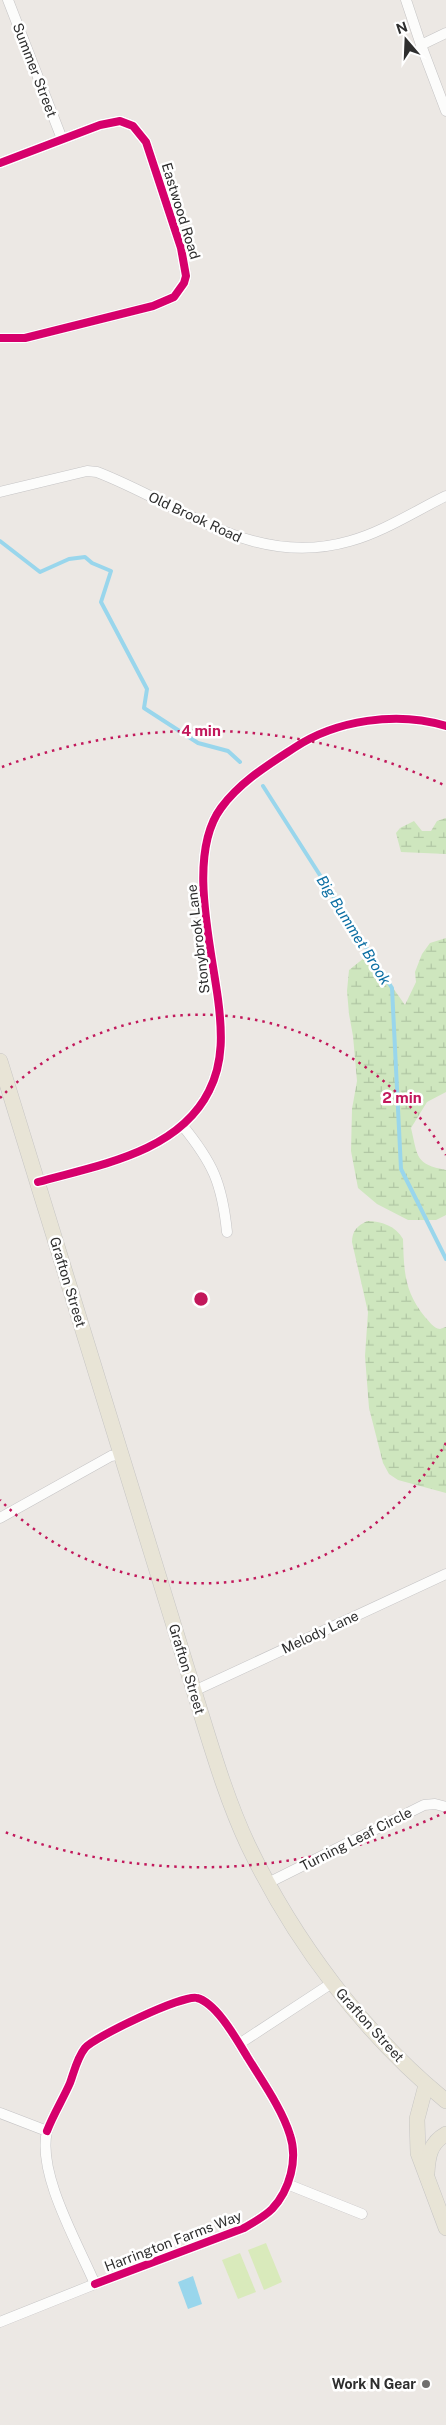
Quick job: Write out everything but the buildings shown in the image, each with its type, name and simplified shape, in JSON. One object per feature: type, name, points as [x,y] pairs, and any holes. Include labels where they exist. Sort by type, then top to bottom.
[{"type":"main road","name":"Grafton Street","points":[[0,1061],[194,1691],[247,1844],[297,1932],[332,1983],[386,2044],[426,2085],[446,2101]]},
{"type":"main road","points":[[426,2085],[416,2132],[418,2153],[446,2228]]},
{"type":"main road","points":[[426,2177],[431,2148],[436,2141],[446,2134]]},
{"type":"street","name":"Summer Street","points":[[8,0],[62,139]]},
{"type":"street","points":[[406,0],[420,45],[446,111]]},
{"type":"street","points":[[420,45],[446,33]]},
{"type":"street","name":"Eastwood Road","points":[[0,163],[114,121],[127,123],[138,130],[146,142],[181,248],[186,270],[184,283],[174,297],[153,306],[25,338],[0,338]]},
{"type":"street","name":"Old Brook Road","points":[[0,492],[86,471],[97,472],[226,533],[269,546],[291,549],[332,546],[352,540],[446,496]]},
{"type":"street","name":"Stonybrook Lane","points":[[38,1182],[138,1152],[167,1137],[182,1125],[209,1091],[219,1059],[221,1025],[204,894],[203,858],[208,832],[220,809],[239,787],[300,744],[322,733],[380,720],[409,719],[446,726]]},
{"type":"street","points":[[182,1125],[201,1150],[215,1174],[222,1196],[227,1232]]},
{"type":"street","points":[[0,1518],[111,1456],[122,1454]]},
{"type":"street","name":"Melody Lane","points":[[194,1691],[446,1574]]},
{"type":"street","name":"Turning Leaf Circle","points":[[268,1883],[419,1807],[430,1804],[446,1807]]},
{"type":"street","points":[[239,2044],[332,1983]]},
{"type":"street","name":"Harrington Farms Way","points":[[0,2322],[252,2223],[272,2208],[287,2184],[293,2157],[290,2132],[239,2044],[210,2007],[201,1999],[192,1997],[183,1999],[96,2038],[82,2052],[48,2131],[45,2154],[52,2185],[95,2284]]},
{"type":"street","points":[[0,2113],[48,2131]]},
{"type":"street","points":[[287,2184],[362,2214]]},
{"type":"green space","points":[[446,818],[446,854],[401,852],[396,833],[400,828],[414,821],[422,831],[431,831],[437,821]]},
{"type":"green space","points":[[446,938],[446,1092],[427,1102],[411,1128],[417,1152],[423,1162],[446,1170],[446,1215],[436,1220],[408,1220],[377,1204],[358,1188],[351,1151],[352,1109],[357,1081],[347,991],[349,970],[364,958],[374,961],[405,1005],[416,982],[415,972],[422,954],[430,943]]},
{"type":"green space","points":[[367,1221],[388,1225],[400,1234],[403,1239],[406,1280],[413,1298],[433,1326],[440,1329],[446,1327],[446,1493],[398,1480],[389,1474],[383,1463],[369,1408],[365,1356],[368,1312],[352,1242],[356,1229]]},
{"type":"green space","points":[[266,2243],[282,2282],[264,2290],[248,2250]]},
{"type":"green space","points":[[240,2253],[256,2292],[238,2299],[222,2260]]},
{"type":"water","points":[[193,2276],[202,2304],[188,2309],[178,2282]]},
{"type":"waterway","name":"Big Bummet Brook","points":[[0,541],[40,572],[69,559],[85,557],[92,563],[111,571],[101,602],[147,689],[144,708],[198,743],[228,751],[240,762]]},
{"type":"waterway","name":"Big Bummet Brook","points":[[263,786],[392,988],[401,1169],[446,1259]]},
{"type":"cycle path","points":[[0,163],[100,125],[120,121],[133,126],[146,142],[181,248],[186,276],[184,283],[174,297],[153,306],[25,338],[0,338]]},
{"type":"cycle path","points":[[38,1182],[110,1162],[157,1143],[178,1129],[195,1112],[209,1091],[217,1069],[221,1034],[204,900],[203,874],[205,850],[211,827],[221,808],[237,790],[274,761],[311,738],[348,725],[367,721],[407,719],[427,721],[446,726]]},
{"type":"cycle path","points":[[47,2131],[85,2048],[104,2035],[140,2017],[175,2003],[197,1998],[205,2001],[212,2007],[233,2033],[277,2105],[290,2135],[293,2164],[288,2184],[284,2193],[266,2214],[244,2228],[95,2284]]},
{"type":"place","name":"Work N Gear","points":[[426,2384]]}]
